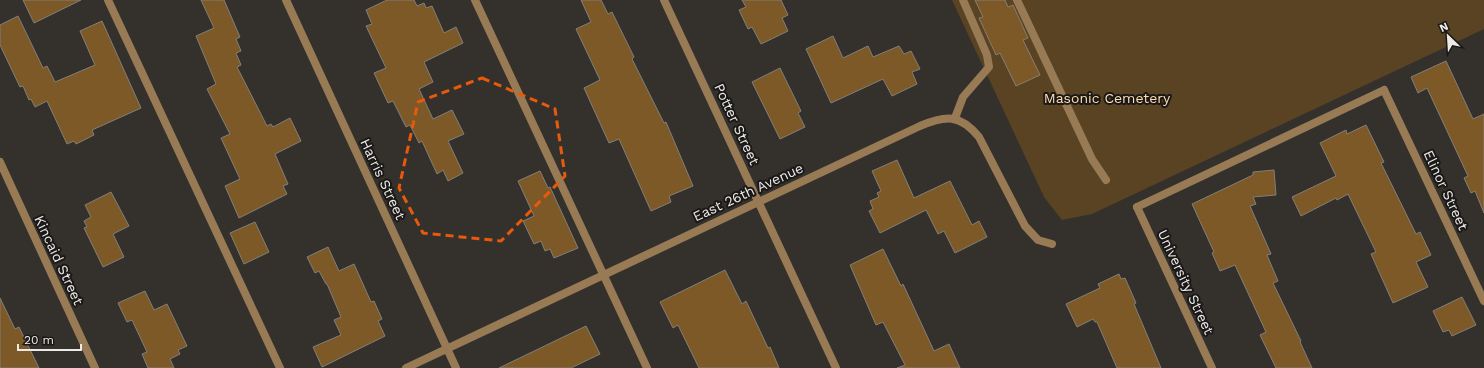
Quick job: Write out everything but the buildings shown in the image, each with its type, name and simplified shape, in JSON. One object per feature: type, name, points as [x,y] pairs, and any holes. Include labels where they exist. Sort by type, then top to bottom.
[{"type":"street","points":[[108,0],[280,368]]},
{"type":"street","name":"Harris Street","points":[[286,0],[456,368]]},
{"type":"street","points":[[475,0],[647,368]]},
{"type":"street","name":"Potter Street","points":[[664,0],[836,368]]},
{"type":"street","points":[[963,0],[987,55],[989,67],[963,97],[955,118],[972,128],[979,137],[1025,226],[1038,240],[1052,244]]},
{"type":"street","points":[[1017,0],[1092,159],[1106,180]]},
{"type":"street","name":"Elinor Street","points":[[1137,207],[1384,90],[1484,301]]},
{"type":"street","name":"East 26th Avenue","points":[[406,368],[920,126],[945,118],[955,118]]},
{"type":"street","name":"Kincaid Street","points":[[0,162],[95,368]]},
{"type":"street","name":"University Street","points":[[1137,207],[1212,368]]},
{"type":"highlighted area","points":[[482,78],[555,109],[565,176],[501,241],[423,233],[399,188],[418,102]]},
{"type":"green space","name":"Masonic Cemetery","points":[[952,0],[1484,0],[1484,29],[1092,214],[1062,220],[1044,197]]}]
